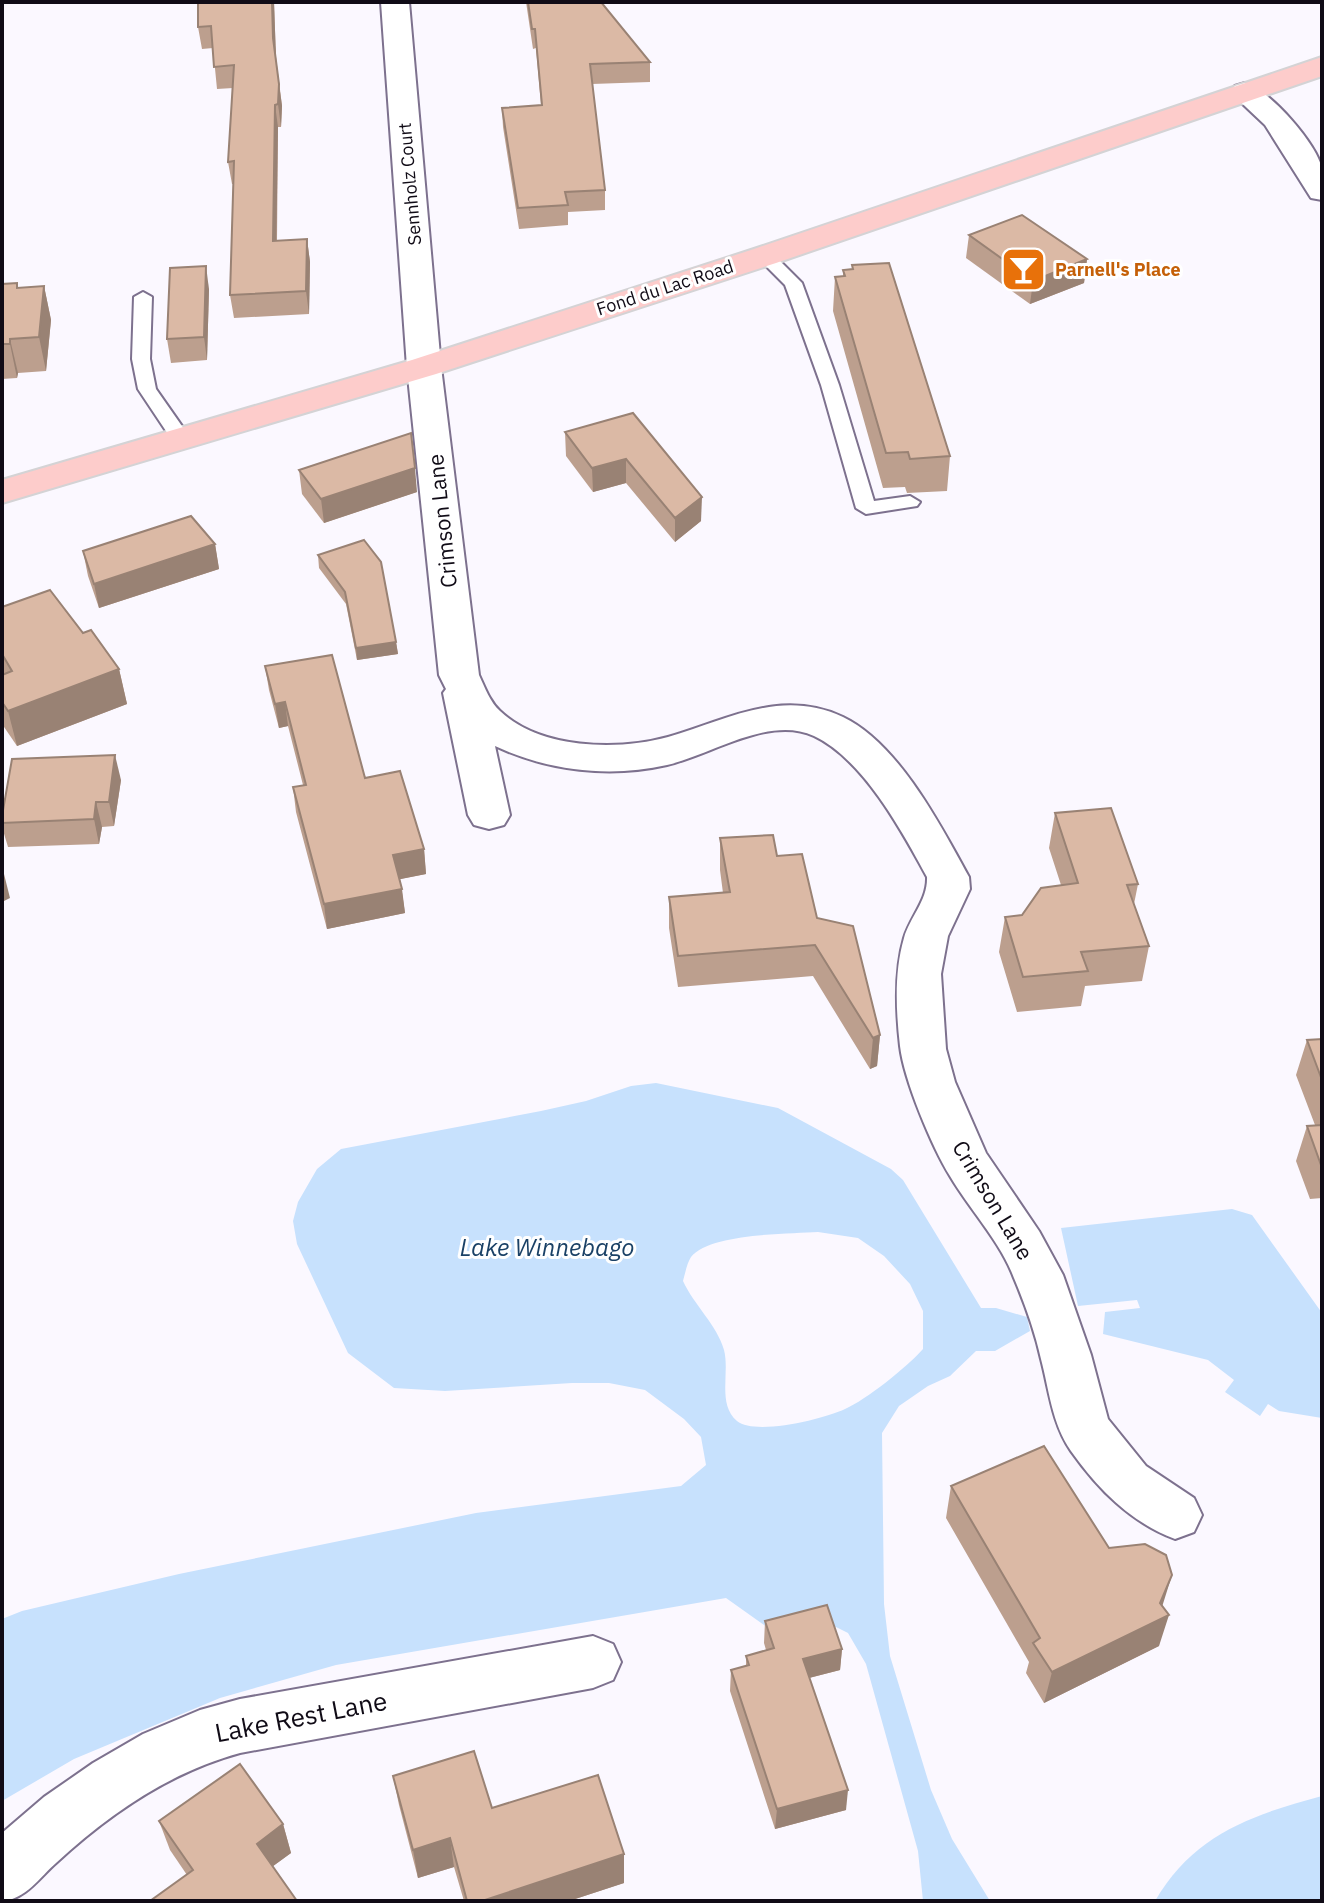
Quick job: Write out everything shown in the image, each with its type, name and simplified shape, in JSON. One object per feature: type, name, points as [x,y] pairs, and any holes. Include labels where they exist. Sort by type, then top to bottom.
[{"type":"main road","name":"Fond du Lac Road","points":[[2,492],[424,367],[765,256],[1322,66]]},
{"type":"street","name":"Sennholz Court","points":[[395,2],[424,367]]},
{"type":"street","points":[[1245,92],[1276,119],[1322,191]]},
{"type":"street","name":"Crimson Lane","points":[[424,367],[459,675],[489,815]]},
{"type":"street","name":"Crimson Lane","points":[[459,675],[474,707],[489,724],[515,738],[554,752],[589,758],[653,754],[748,722],[784,718],[828,726],[849,739],[883,774],[948,877],[949,889],[926,936],[919,974],[923,1049],[937,1094],[966,1162],[1022,1245],[1038,1275],[1066,1355],[1079,1412],[1087,1432],[1127,1482],[1175,1515]]},
{"type":"street","name":"Lake Rest Lane","points":[[2,1874],[77,1809],[138,1766],[188,1742],[240,1726],[593,1662]]},
{"type":"lane","points":[[765,256],[793,283],[830,385],[866,508],[910,502]]},
{"type":"lane","points":[[143,297],[141,359],[147,389],[181,439]]},
{"type":"water","name":"Lake Winnebago","points":[[656,1083],[778,1108],[891,1169],[903,1180],[981,1308],[996,1308],[1027,1317],[1030,1331],[995,1351],[976,1351],[950,1376],[928,1386],[899,1406],[882,1433],[884,1604],[890,1656],[931,1790],[952,1839],[990,1901],[923,1901],[918,1851],[866,1664],[848,1633],[836,1627],[778,1635],[726,1598],[336,1665],[220,1698],[74,1759],[2,1801],[2,1619],[22,1611],[179,1574],[476,1513],[681,1486],[706,1465],[701,1437],[684,1419],[645,1390],[609,1383],[445,1391],[394,1388],[348,1353],[297,1244],[293,1221],[298,1202],[317,1169],[341,1149],[541,1111],[586,1101],[631,1086]],"holes":[[[818,1232],[858,1238],[884,1256],[910,1284],[923,1311],[923,1349],[875,1391],[835,1413],[774,1426],[759,1427],[737,1421],[727,1406],[721,1341],[683,1281],[691,1257],[715,1243],[750,1236]]]},
{"type":"water","points":[[1232,1209],[1252,1215],[1322,1313],[1322,1418],[1279,1411],[1268,1404],[1260,1416],[1225,1392],[1234,1380],[1208,1360],[1103,1334],[1105,1312],[1140,1308],[1137,1300],[1078,1306],[1061,1228]]},
{"type":"water","points":[[1322,1796],[1322,1901],[1155,1901],[1187,1859],[1226,1831],[1271,1811]]},
{"type":"building","points":[[198,2],[272,2],[279,84],[278,104],[275,105],[273,241],[307,239],[306,291],[230,295],[234,161],[228,162],[234,65],[214,67],[211,26],[198,27]]},
{"type":"building","points":[[528,2],[601,2],[650,62],[590,64],[605,190],[565,192],[568,205],[518,208],[502,108],[542,105],[535,29],[532,29]]},
{"type":"building","points":[[1022,215],[1087,259],[1033,281],[969,235]]},
{"type":"building","points":[[889,263],[950,456],[910,459],[908,452],[886,453],[835,277],[845,276],[843,270],[853,269],[852,265]]},
{"type":"building","points":[[206,266],[204,337],[167,339],[170,268]]},
{"type":"building","points":[[17,283],[17,288],[44,286],[39,337],[10,339],[10,344],[2,344],[2,284]]},
{"type":"building","points":[[633,413],[702,497],[675,518],[626,459],[592,468],[565,432]]},
{"type":"building","points":[[411,433],[415,468],[321,499],[299,470]]},
{"type":"building","points":[[191,516],[215,544],[94,584],[83,551]]},
{"type":"building","points":[[364,540],[381,562],[396,642],[356,648],[345,592],[318,555]]},
{"type":"building","points":[[50,590],[83,633],[91,630],[119,669],[8,711],[2,702],[2,675],[12,671],[2,654],[2,607]]},
{"type":"building","points":[[332,655],[365,778],[400,771],[424,849],[393,855],[402,889],[324,904],[293,787],[306,785],[285,702],[275,704],[265,666]]},
{"type":"building","points":[[115,755],[109,802],[96,802],[94,819],[2,823],[12,759]]},
{"type":"building","points":[[1111,808],[1138,884],[1127,885],[1149,946],[1081,952],[1088,971],[1023,977],[1005,917],[1022,915],[1041,888],[1078,883],[1055,813]]},
{"type":"building","points":[[773,835],[777,856],[802,854],[817,918],[853,926],[880,1035],[873,1038],[815,945],[678,956],[669,897],[730,892],[720,838]]},
{"type":"building","points":[[1322,1039],[1322,1080],[1307,1040]]},
{"type":"building","points":[[1322,1125],[1322,1165],[1321,1165],[1307,1126]]},
{"type":"building","points":[[1044,1446],[1109,1548],[1145,1544],[1166,1555],[1172,1575],[1160,1603],[1169,1615],[1052,1672],[1033,1643],[1040,1638],[951,1486]]},
{"type":"building","points":[[827,1605],[842,1649],[803,1659],[848,1790],[777,1809],[731,1670],[749,1665],[746,1656],[774,1648],[765,1621]]},
{"type":"building","points":[[474,1751],[492,1808],[598,1775],[624,1854],[482,1901],[467,1901],[450,1838],[413,1850],[393,1776]]},
{"type":"building","points":[[240,1764],[283,1824],[257,1844],[297,1901],[150,1901],[193,1870],[159,1821]]},
{"type":"place","name":"Parnell's Place","points":[[1024,270]]}]
